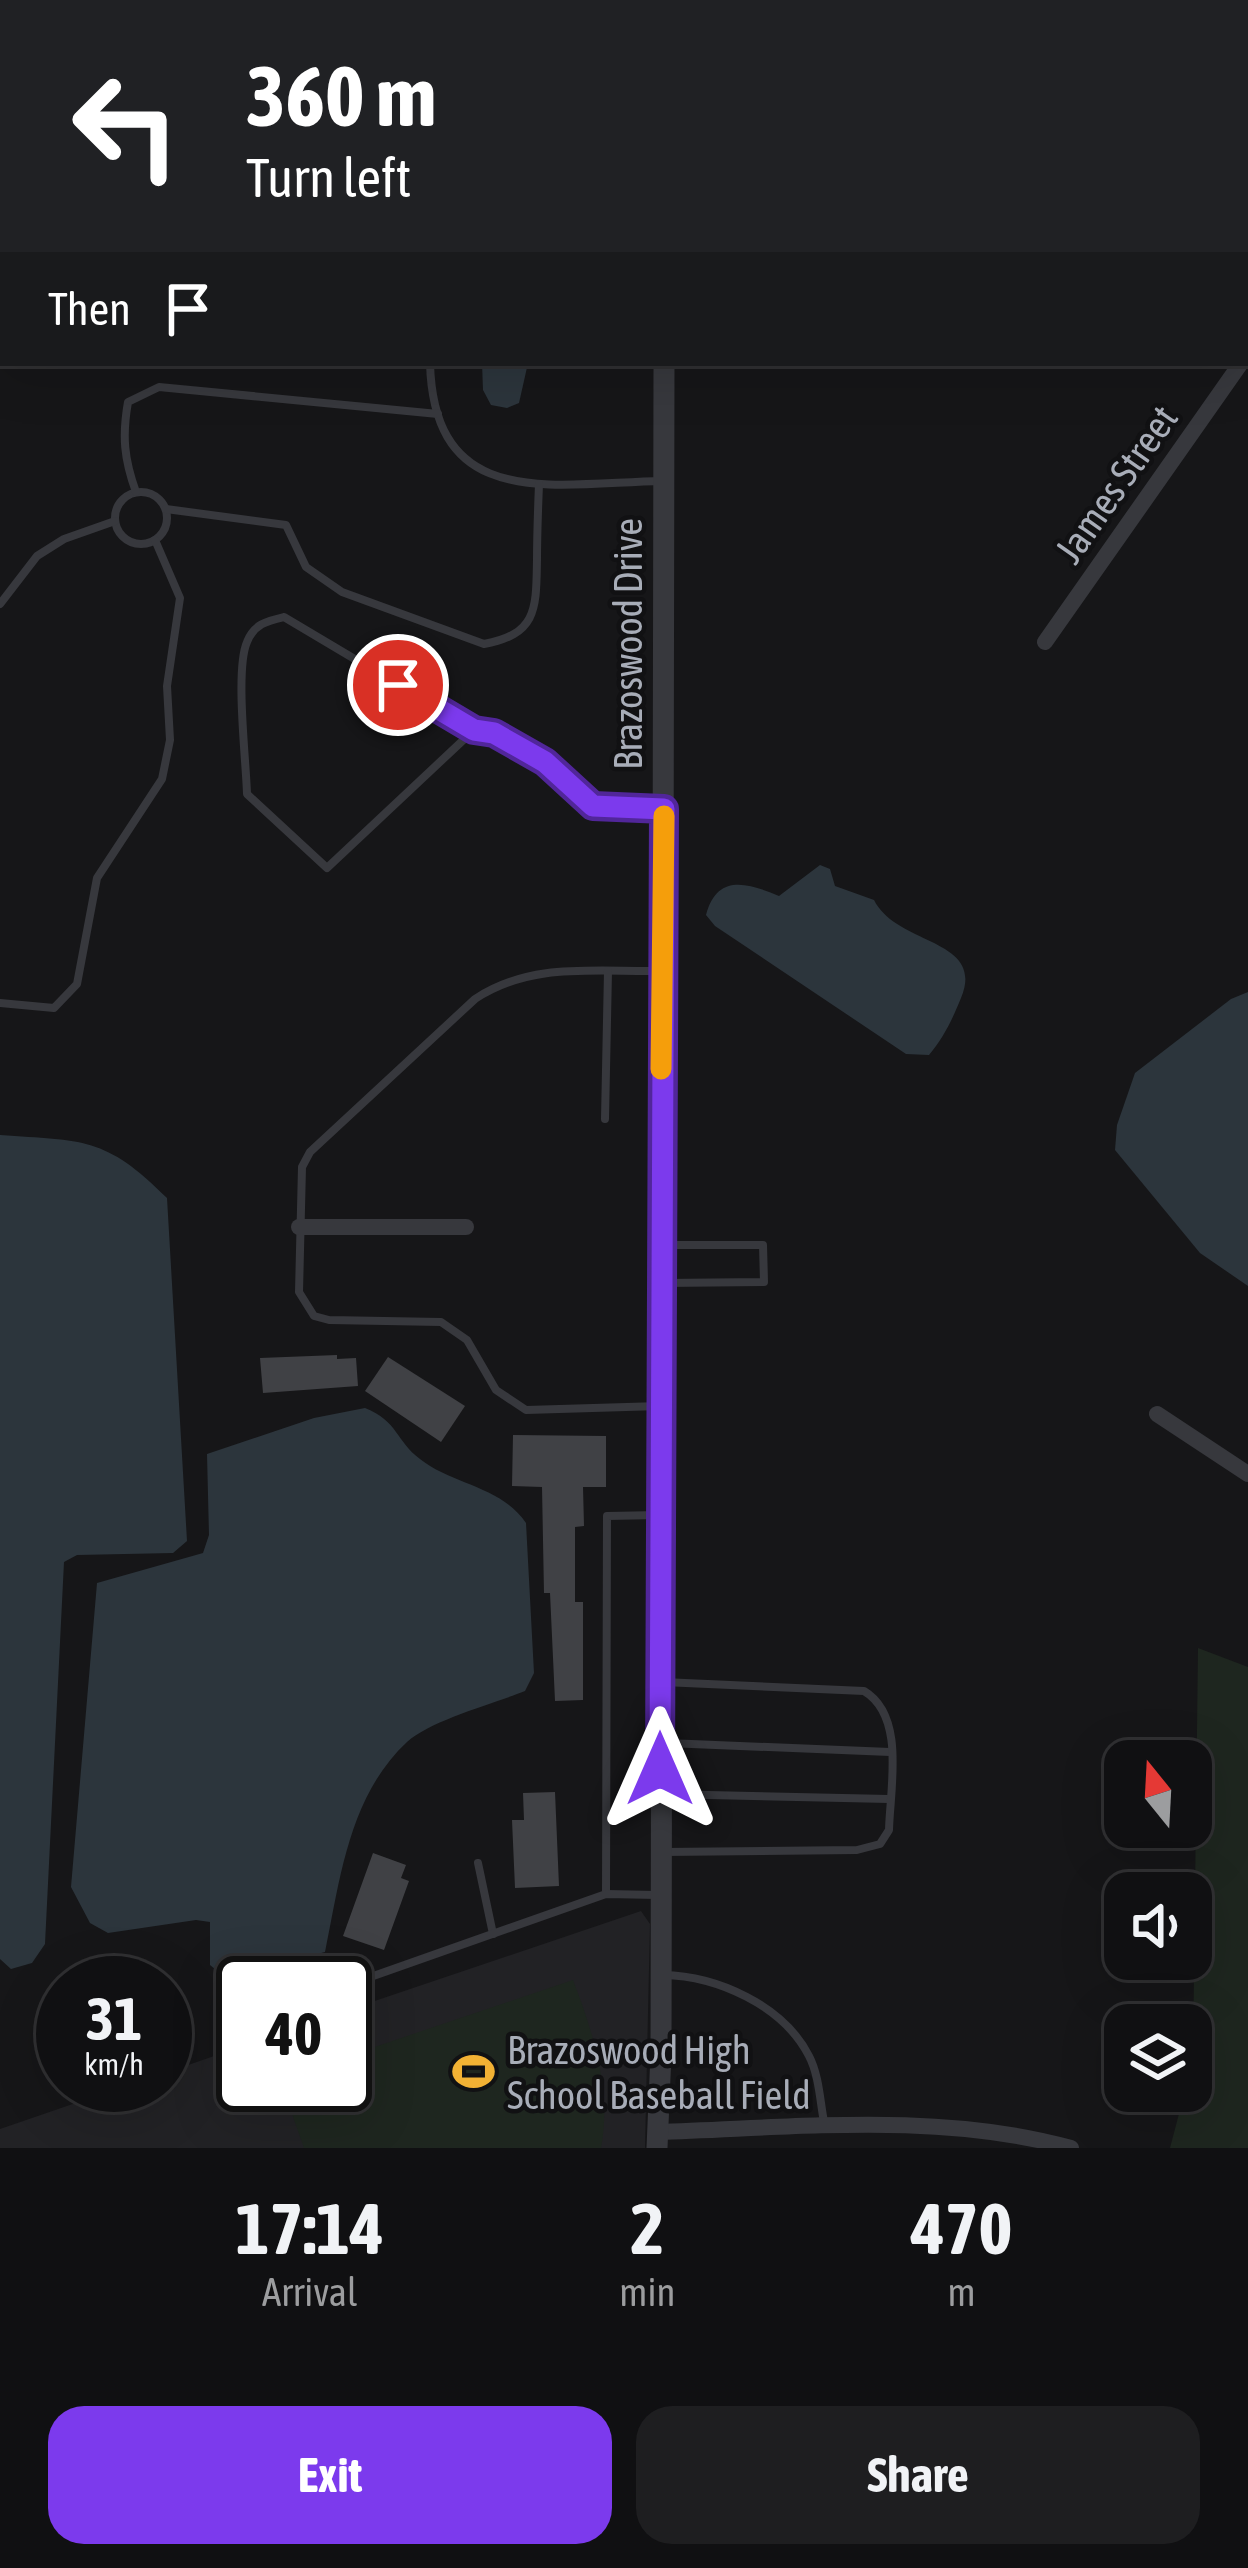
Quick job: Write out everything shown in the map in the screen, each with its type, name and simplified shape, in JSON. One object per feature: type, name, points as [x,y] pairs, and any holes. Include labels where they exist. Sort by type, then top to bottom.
[{"type":"street","name":"Brazoswood Drive","points":[[657,2140],[664,366]]},
{"type":"street","name":"James Street","points":[[1045,642],[1239,366]]},
{"type":"street","points":[[298,1227],[466,1227]]},
{"type":"street","points":[[1156,1414],[1248,1474]]},
{"type":"street","points":[[657,2140],[825,2127],[990,2130],[1070,2148]]},
{"type":"lane","points":[[430,366],[431,394],[447,439],[482,474],[539,484],[664,481]]},
{"type":"lane","points":[[136,492],[123,453],[124,425],[128,402],[144,390],[159,387],[438,414]]},
{"type":"lane","points":[[166,509],[286,525],[306,567],[342,592],[484,644],[506,640],[530,621],[537,601],[539,484]]},
{"type":"lane","points":[[136,492],[158,497],[166,509],[166,526],[155,540],[130,541],[115,521],[118,506],[136,492]]},
{"type":"lane","points":[[0,604],[37,556],[64,538],[115,521]]},
{"type":"lane","points":[[0,1003],[54,1008],[68,997],[76,984],[98,878],[162,779],[170,740],[167,686],[180,598],[155,540]]},
{"type":"lane","points":[[474,730],[327,868],[247,794],[243,662],[247,640],[262,622],[284,617],[474,730],[494,733],[545,762],[593,806],[664,809]]},
{"type":"lane","points":[[661,970],[531,972],[502,981],[475,999],[310,1152],[298,1190],[298,1227],[299,1292],[314,1316],[441,1322],[467,1340],[496,1390],[526,1410],[662,1406]]},
{"type":"lane","points":[[604,1119],[608,971]]},
{"type":"lane","points":[[661,1283],[764,1282],[763,1245],[662,1245]]},
{"type":"lane","points":[[606,1894],[607,1516],[661,1515]]},
{"type":"lane","points":[[660,1682],[864,1691],[880,1701],[891,1731],[889,1830],[880,1844],[857,1850],[661,1852]]},
{"type":"lane","points":[[659,1743],[890,1752]]},
{"type":"lane","points":[[660,1794],[890,1799]]},
{"type":"lane","points":[[478,1863],[494,1934]]},
{"type":"lane","points":[[372,1977],[606,1894],[661,1895]]},
{"type":"lane","points":[[661,1975],[692,1975],[718,1984],[785,2026],[812,2061],[825,2127]]},
{"type":"shaded area","points":[[482,366],[527,366],[519,403],[507,408],[491,405],[483,390]]},
{"type":"shaded area","points":[[820,865],[830,869],[835,886],[874,900],[885,915],[951,953],[961,964],[965,978],[961,998],[929,1055],[906,1054],[715,926],[706,915],[718,892],[726,887],[745,885],[779,896]]},
{"type":"shaded area","points":[[1248,992],[1248,1286],[1200,1253],[1115,1150],[1117,1125],[1135,1073],[1231,999]]},
{"type":"shaded area","points":[[0,1135],[73,1141],[109,1152],[167,1198],[187,1541],[173,1553],[77,1555],[64,1562],[45,1944],[32,1963],[11,1969],[0,1959]]},
{"type":"shaded area","points":[[365,1408],[391,1425],[412,1452],[433,1468],[490,1493],[516,1511],[526,1523],[534,1673],[525,1691],[431,1727],[407,1742],[387,1764],[350,1840],[325,1952],[216,1956],[216,1969],[210,1965],[210,1922],[108,1933],[90,1923],[71,1887],[97,1583],[203,1553],[209,1535],[207,1454],[314,1418]]},
{"type":"shaded area","points":[[1198,1648],[1248,1667],[1248,2148],[1170,2148],[1179,2112],[1212,2112],[1212,2004],[1194,2004],[1194,1980],[1212,1980],[1212,1872],[1195,1872],[1196,1848],[1212,1848],[1212,1740],[1197,1740]]},
{"type":"shaded area","points":[[641,1911],[650,1924],[645,2148],[0,2148],[0,2129],[49,2112],[192,2112],[192,2064],[216,2055],[216,2112],[372,2112],[372,2002]]},
{"type":"shaded area","name":"Brazoswood High School Baseball Field","points":[[573,1980],[594,2041],[602,2084],[601,2148],[304,2148],[291,2112],[372,2112],[372,2048]]},
{"type":"building","points":[[337,1355],[337,1359],[356,1358],[358,1386],[263,1393],[260,1358]]},
{"type":"building","points":[[388,1357],[465,1406],[441,1442],[365,1391]]},
{"type":"building","points":[[513,1435],[606,1436],[606,1487],[583,1487],[584,1526],[575,1527],[575,1602],[583,1602],[583,1700],[555,1701],[550,1593],[544,1593],[542,1487],[512,1486]]},
{"type":"building","points":[[555,1792],[559,1886],[515,1888],[512,1820],[524,1820],[523,1793]]},
{"type":"building","points":[[373,1853],[406,1865],[401,1878],[409,1881],[384,1950],[343,1936]]},
{"type":"slow traffic","points":[[661,1069],[664,816]]},
{"type":"place","name":"Brazoswood High School Baseball Field","points":[[473,2072]]},
{"type":"route","points":[[398,685],[474,730],[494,733],[545,762],[593,806],[664,809],[660,1769]]}]
